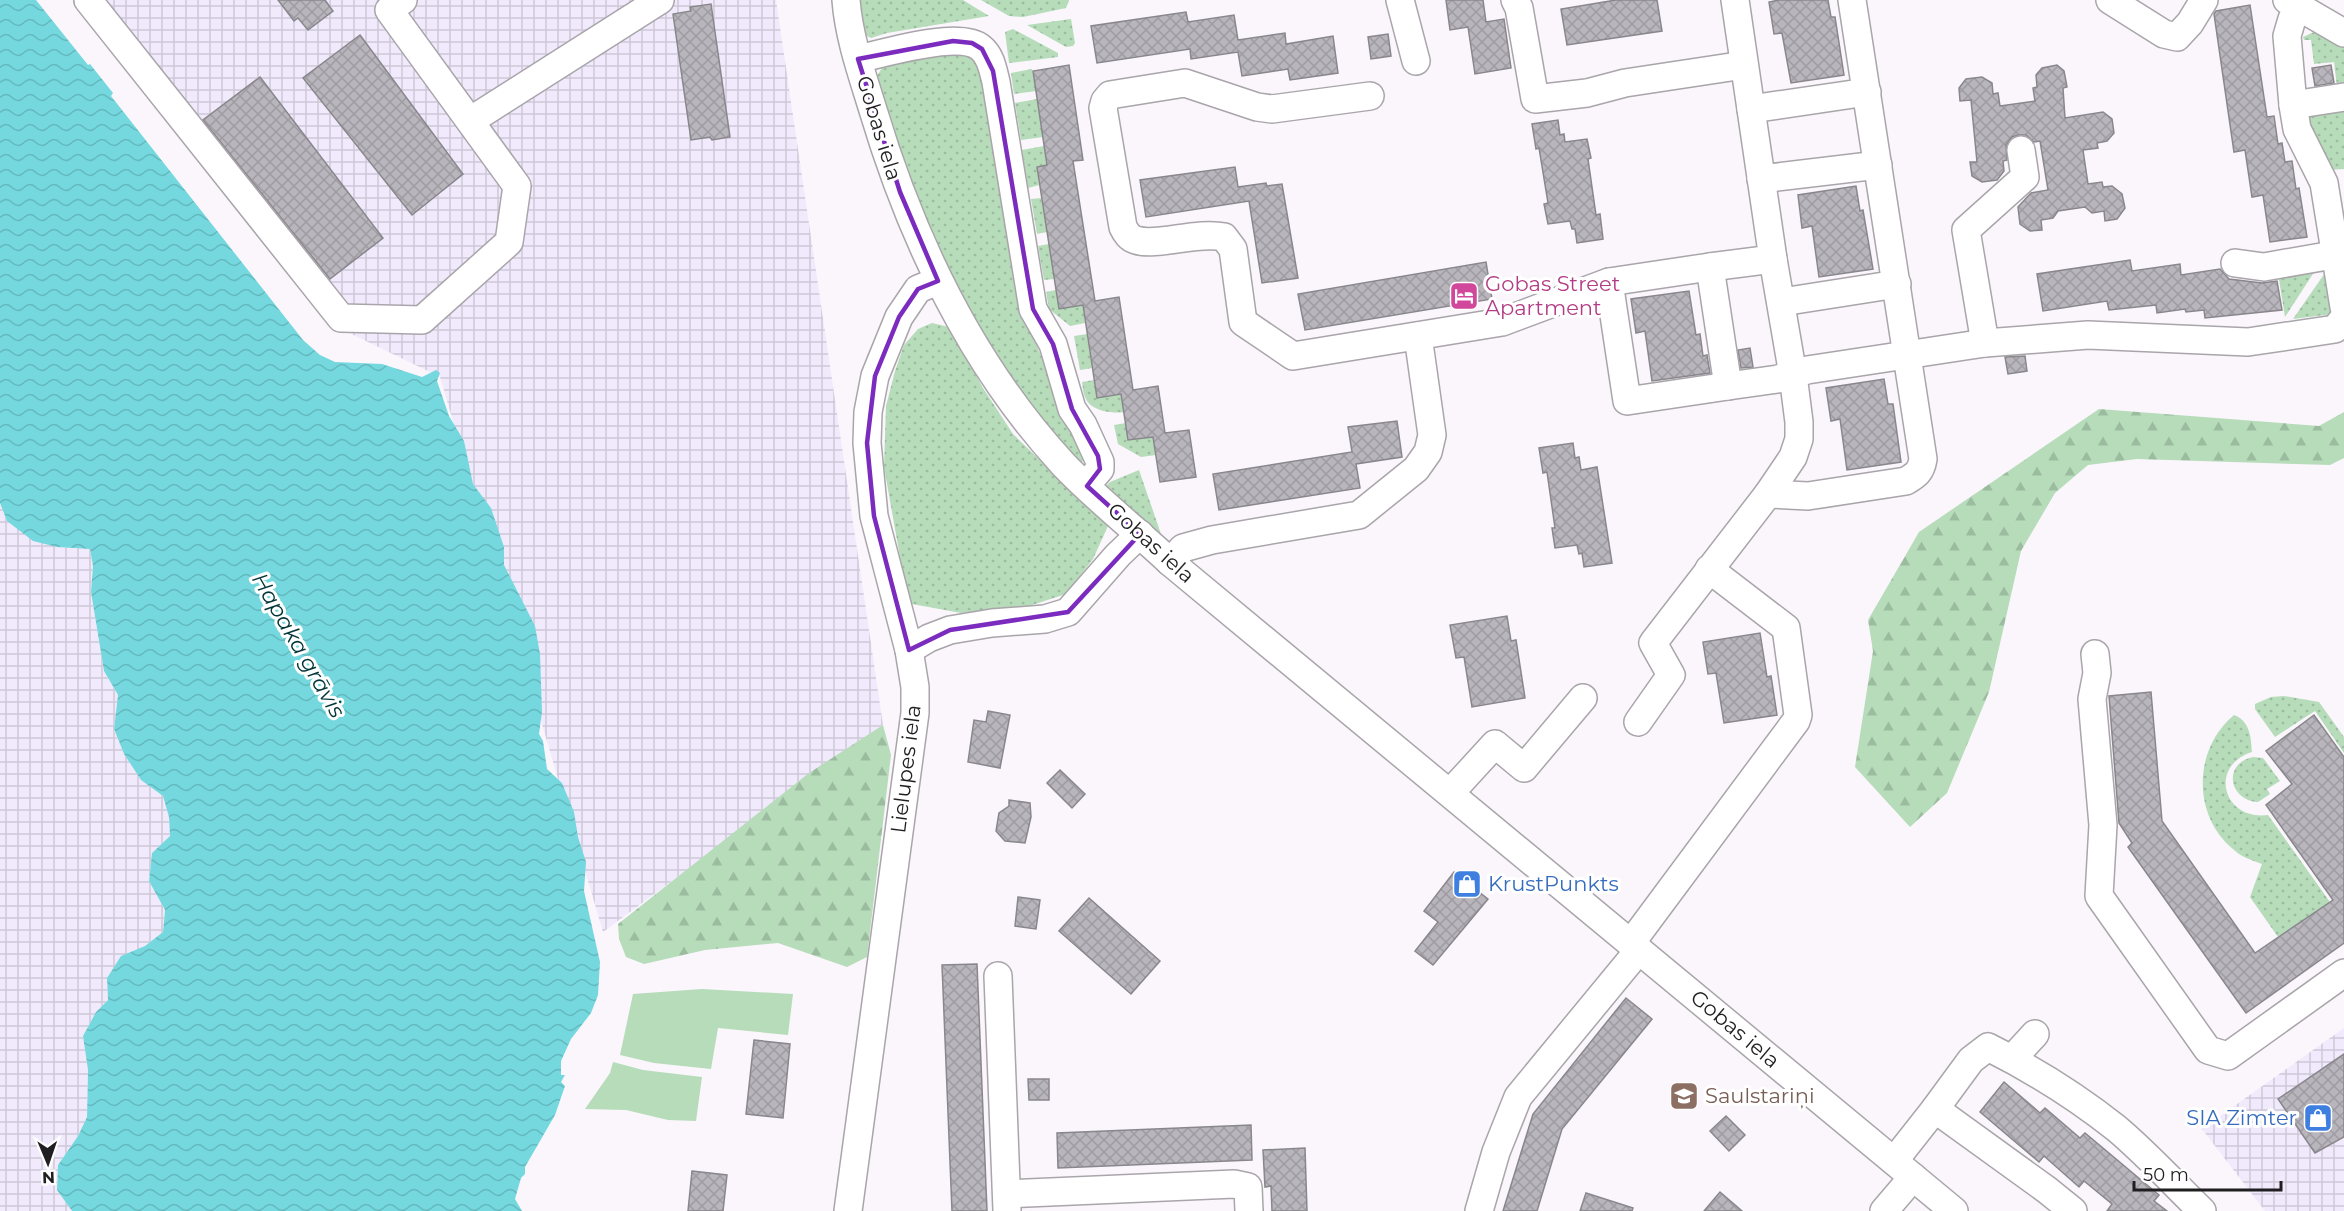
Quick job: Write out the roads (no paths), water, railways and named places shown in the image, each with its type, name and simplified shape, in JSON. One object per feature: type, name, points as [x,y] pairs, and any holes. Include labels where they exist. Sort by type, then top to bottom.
[{"type":"street","points":[[88,0],[340,318],[422,320],[509,242],[517,186],[389,9],[404,0]]},
{"type":"street","points":[[470,121],[660,0]]},
{"type":"street","name":"Gobas iela","points":[[846,0],[858,59],[900,192],[938,281],[1014,405],[1065,465],[1170,562],[1954,1211]]},
{"type":"street","points":[[1400,0],[1416,61]]},
{"type":"street","points":[[1515,0],[1519,8],[1535,99],[1587,93],[1625,82],[1744,65]]},
{"type":"street","points":[[1638,722],[1671,675],[1653,643],[1768,494],[1793,457],[1798,439],[1799,422],[1793,375],[1773,259],[1735,0]]},
{"type":"street","points":[[1768,494],[1808,496],[1906,481],[1917,475],[1922,467],[1923,459],[1897,284],[1852,0]]},
{"type":"street","points":[[2110,0],[2164,34],[2177,37],[2190,23],[2204,0]]},
{"type":"street","points":[[2344,33],[2293,4],[2287,36],[2297,129],[2324,183],[2340,254],[2344,307]]},
{"type":"street","points":[[858,59],[953,41],[972,43],[982,49],[990,59],[996,82],[1033,309],[1053,344],[1072,409],[1083,425],[1100,462],[1100,469],[1086,485]]},
{"type":"street","points":[[1370,96],[1272,109],[1257,107],[1185,82],[1110,95],[1103,108],[1123,227],[1128,236],[1137,241],[1151,242],[1209,234],[1224,237],[1233,249],[1243,322],[1293,356],[1502,322],[1609,282],[1773,259]]},
{"type":"street","points":[[1751,109],[1867,92]]},
{"type":"street","points":[[2294,105],[2344,97]]},
{"type":"street","points":[[1985,343],[1966,230],[2025,177],[2021,150]]},
{"type":"street","points":[[1761,179],[1878,165]]},
{"type":"street","points":[[2235,263],[2264,267],[2340,254]]},
{"type":"street","points":[[1710,267],[1728,386]]},
{"type":"street","name":"Lielupes iela","points":[[848,1211],[915,713],[915,687],[909,650],[874,516],[867,461],[868,412],[874,376],[899,317],[918,289],[938,281]]},
{"type":"street","points":[[1609,282],[1627,401],[1793,375],[1807,370],[1985,343],[2088,335],[2248,342],[2335,330],[2344,318]]},
{"type":"street","points":[[1782,302],[1897,284]]},
{"type":"street","points":[[1170,562],[1183,548],[1212,540],[1359,515],[1416,469],[1428,453],[1432,435],[1418,336]]},
{"type":"street","points":[[909,650],[950,630],[992,623],[1045,619],[1068,612],[1118,555],[1140,534]]},
{"type":"street","points":[[1479,1211],[1496,1152],[1518,1097],[1635,947],[1796,721],[1798,715],[1786,628],[1709,569]]},
{"type":"street","points":[[2095,654],[2097,673],[2092,699],[2103,825],[2099,896],[2208,1050],[2228,1056],[2344,973]]},
{"type":"street","points":[[1450,793],[1495,744],[1524,768],[1583,699]]},
{"type":"street","points":[[998,976],[1007,1202],[1234,1184],[1248,1187],[1249,1211]]},
{"type":"street","points":[[2012,1059],[2036,1034]]},
{"type":"street","points":[[1884,1211],[1935,1109],[1971,1060],[1988,1047],[2062,1090],[2116,1129],[2202,1211]]},
{"type":"street","points":[[1935,1109],[2073,1211]]},
{"type":"water","name":"Hapaka grāvis","points":[[0,0],[36,0],[113,93],[111,96],[303,340],[320,355],[335,362],[382,364],[422,377],[436,370],[440,373],[437,381],[449,416],[464,441],[473,484],[491,508],[504,547],[504,565],[535,626],[540,654],[542,712],[539,734],[543,741],[547,769],[562,783],[574,812],[578,837],[586,862],[584,891],[600,962],[598,995],[591,1013],[571,1039],[561,1061],[561,1075],[565,1075],[561,1082],[565,1086],[555,1115],[521,1178],[515,1199],[522,1211],[72,1211],[57,1190],[58,1165],[78,1136],[87,1117],[88,1070],[83,1036],[96,1012],[108,1000],[107,978],[121,956],[145,946],[163,932],[165,910],[149,881],[152,853],[170,836],[169,817],[163,796],[141,780],[124,754],[114,729],[118,695],[104,671],[91,592],[93,566],[90,549],[57,547],[33,541],[7,521],[0,503]]},
{"type":"place","name":"Gobas Street Apartment","points":[[1464,296]]},
{"type":"place","name":"KrustPunkts","points":[[1467,884]]},
{"type":"place","name":"Saulstariņi","points":[[1684,1096]]},
{"type":"place","name":"SIA Zimter","points":[[2318,1118]]}]
